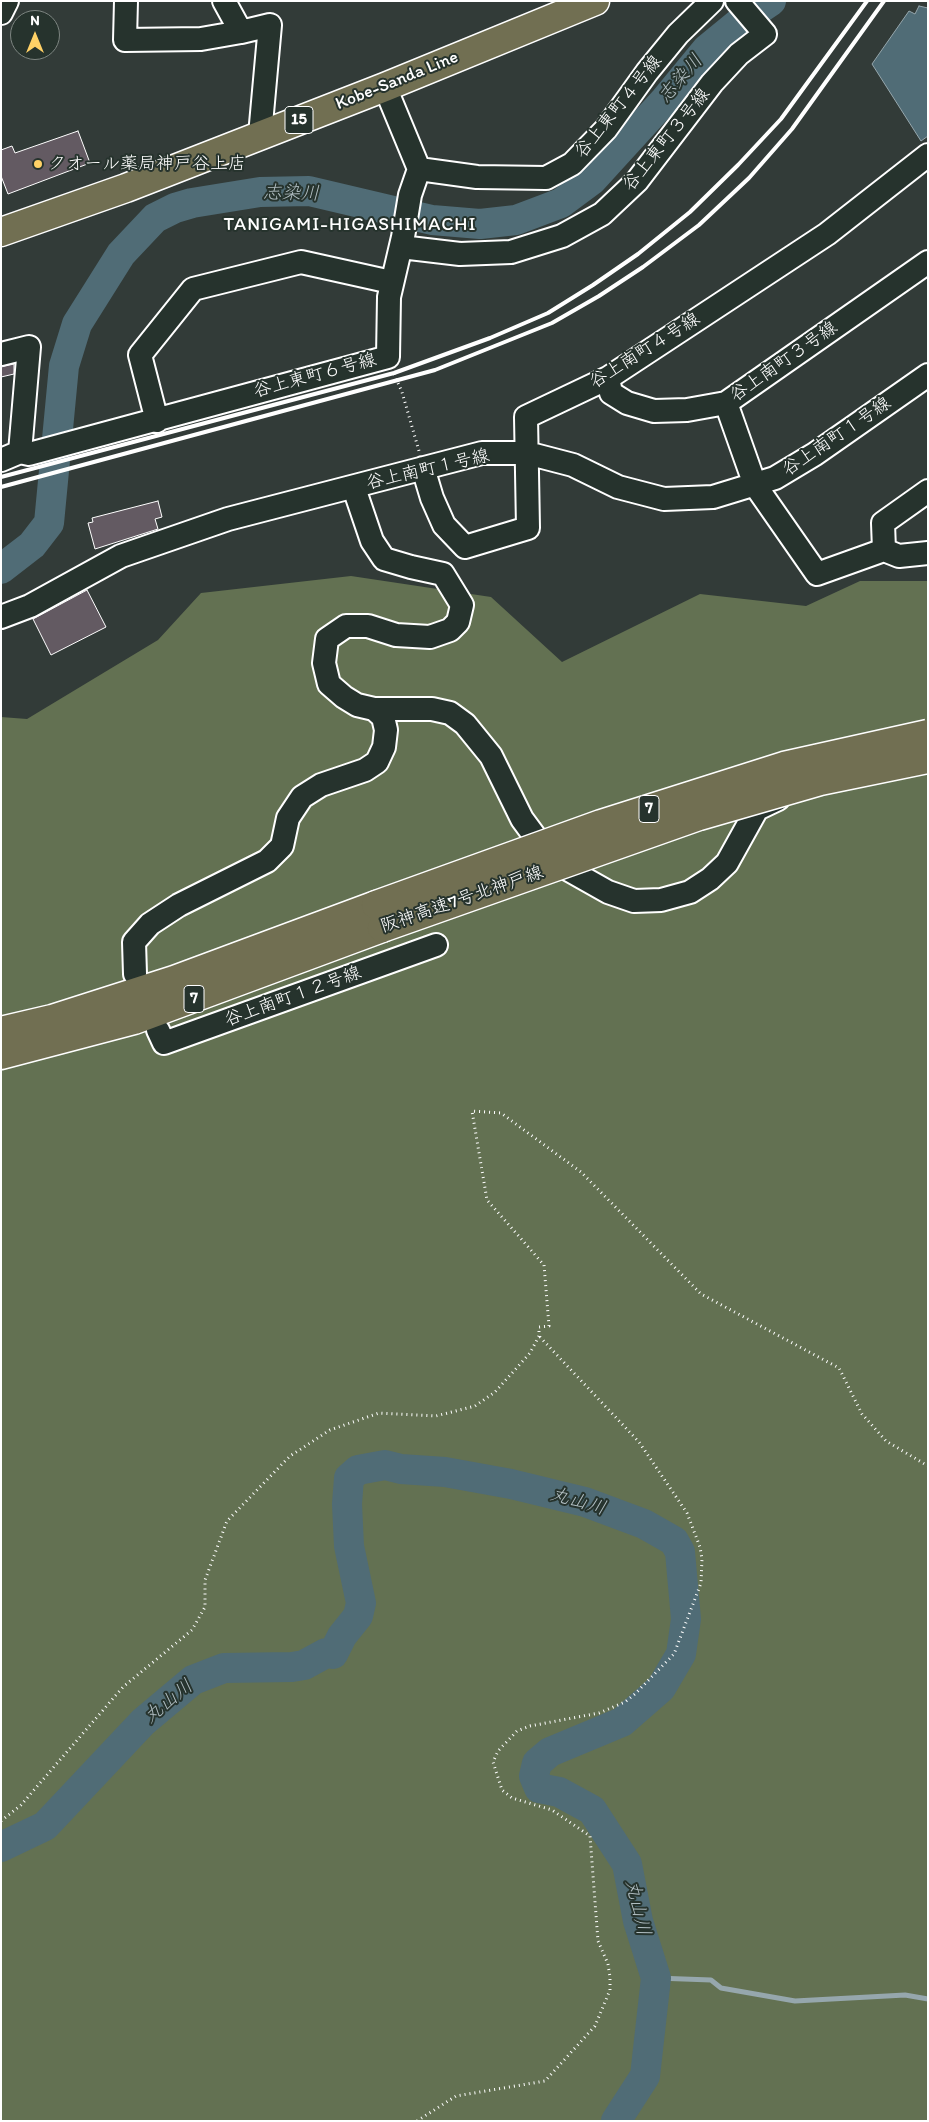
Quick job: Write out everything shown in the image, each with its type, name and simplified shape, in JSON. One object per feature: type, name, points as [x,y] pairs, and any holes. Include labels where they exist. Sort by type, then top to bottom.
[{"type":"main road","name":"Kobe-Sanda Line","points":[[1,232],[126,188],[385,87],[559,8],[595,1]]},
{"type":"main road","name":"阪神高速7号北神戸線","points":[[1,1056],[134,1020],[601,824],[784,766],[928,734]]},
{"type":"main road","name":"阪神高速7号北神戸線","points":[[1,1031],[52,1019],[699,816],[820,781],[928,761]]},
{"type":"street","points":[[1,14],[7,1]]},
{"type":"street","points":[[126,1],[125,40],[201,39],[270,25],[264,68],[260,135]]},
{"type":"street","points":[[224,1],[241,32]]},
{"type":"street","name":"谷上東町４号線","points":[[418,169],[477,177],[546,178],[572,164],[606,129],[647,72],[678,34],[712,1]]},
{"type":"street","name":"谷上東町３号線","points":[[402,242],[460,254],[511,252],[562,236],[602,214],[637,181],[719,76],[739,54],[765,34],[737,1]]},
{"type":"street","points":[[385,87],[418,169]]},
{"type":"street","name":"谷上南町４号線","points":[[422,461],[432,498],[444,525],[465,548],[528,528],[526,417],[608,378],[826,234],[928,155]]},
{"type":"street","name":"谷上東町６号線","points":[[11,456],[29,454],[91,436],[157,421],[354,364],[388,357],[391,282],[402,242],[410,195],[418,169]]},
{"type":"street","points":[[157,421],[140,356],[193,289],[301,262],[391,282]]},
{"type":"street","name":"谷上南町３号線","points":[[608,378],[611,393],[627,404],[654,411],[687,410],[726,404],[928,262]]},
{"type":"street","points":[[1,354],[29,347],[11,456]]},
{"type":"street","name":"谷上南町１号線","points":[[1,617],[30,606],[121,556],[228,519],[354,488],[422,461],[482,453],[527,453],[573,465],[618,487],[664,500],[713,497],[775,478],[815,454],[928,375]]},
{"type":"street","points":[[726,404],[755,485],[817,574],[884,550],[900,556],[928,553]]},
{"type":"street","points":[[354,488],[372,541],[384,559],[443,574],[462,605],[458,622],[450,630],[430,638],[396,635],[368,626],[346,626],[327,639],[324,663],[329,684],[344,698],[357,705],[374,709],[432,709],[450,713],[465,724],[492,756],[522,819],[553,861],[608,892],[634,901],[661,900],[690,892],[710,879],[727,863],[757,809],[793,793],[846,776],[928,761]]},
{"type":"street","points":[[884,550],[883,523],[928,491]]},
{"type":"street","points":[[135,974],[134,942],[150,924],[179,905],[267,861],[282,846],[288,818],[302,797],[321,785],[365,770],[377,762],[384,746],[386,730],[383,717],[374,709]]},
{"type":"street","name":"谷上南町１２号線","points":[[158,1030],[164,1043],[436,945]]},
{"type":"path","points":[[402,392],[422,461]]},
{"type":"path","points":[[1,1821],[21,1805],[123,1687],[192,1630],[205,1607],[205,1580],[227,1521],[290,1456],[330,1430],[379,1413],[436,1416],[475,1406],[495,1392],[530,1353],[539,1336],[539,1326],[549,1326],[544,1265],[487,1200],[472,1111],[501,1113],[582,1172],[701,1294],[839,1368],[862,1414],[886,1441],[928,1466]]},
{"type":"path","points":[[417,2121],[456,2096],[545,2081],[595,2026],[610,1990],[610,1978],[608,1964],[598,1941],[590,1836],[552,1810],[512,1798],[502,1790],[493,1762],[498,1751],[517,1731],[530,1726],[599,1713],[625,1702],[635,1694],[674,1654],[701,1583],[702,1559],[700,1547],[687,1513],[639,1442],[539,1336]]},
{"type":"green space","points":[[351,576],[491,597],[562,662],[700,594],[806,606],[860,581],[928,581],[928,2121],[1,2121],[1,717],[27,719],[158,640],[201,593]]},
{"type":"water","points":[[919,6],[928,8],[928,136],[921,141],[872,64],[909,11],[915,14]]},
{"type":"building","points":[[78,131],[90,163],[8,194],[1,176],[1,150],[12,146],[15,153]]},
{"type":"building","points":[[14,364],[14,374],[1,377],[1,367]]},
{"type":"building","points":[[158,501],[162,517],[155,519],[158,529],[95,549],[88,523],[93,522],[92,518]]},
{"type":"building","points":[[87,590],[106,627],[51,655],[33,619]]},
{"type":"waterway","name":"志染川","points":[[1,569],[32,545],[49,523],[64,366],[77,324],[121,254],[155,218],[175,208],[192,203],[260,192],[309,191],[432,220],[480,224],[516,220],[561,203],[592,180],[665,100],[707,49],[740,22],[771,1]]},
{"type":"waterway","name":"丸山川","points":[[1,1847],[45,1826],[143,1722],[193,1680],[224,1668],[292,1667],[304,1665],[326,1653],[333,1654],[342,1636],[358,1616],[361,1603],[349,1546],[347,1504],[349,1478],[358,1470],[385,1465],[401,1469],[445,1472],[511,1484],[585,1502],[644,1524],[674,1541],[680,1552],[686,1619],[681,1654],[661,1688],[622,1722],[550,1752],[537,1763],[534,1776],[539,1788],[559,1792],[592,1810],[627,1864],[638,1921],[656,1978],[645,2076],[616,2121]]},
{"type":"waterway","points":[[656,1978],[711,1980],[721,1988],[795,2001],[905,1995],[928,1999]]},
{"type":"railway","points":[[1,477],[394,373],[490,338],[548,313],[638,254],[690,212],[781,119],[867,1]]},
{"type":"railway","points":[[1,487],[435,370],[552,323],[599,296],[643,267],[699,225],[749,178],[792,129],[884,1]]},
{"type":"place","name":"クオール薬局神戸谷上店","points":[[38,164]]},
{"type":"district","name":"TANIGAMI-HIGASHIMACHI","points":[[350,225]]}]
